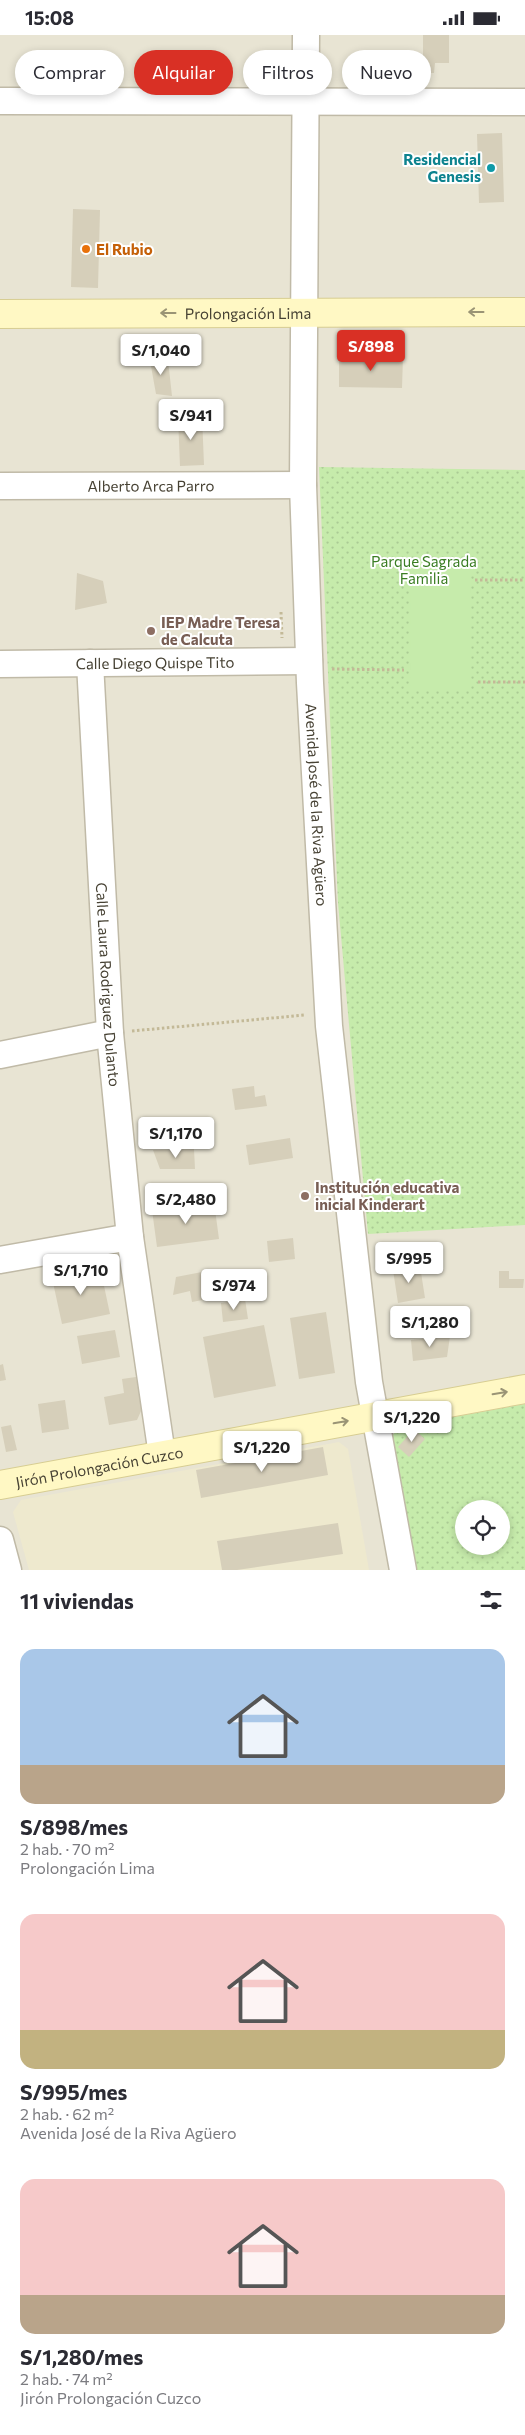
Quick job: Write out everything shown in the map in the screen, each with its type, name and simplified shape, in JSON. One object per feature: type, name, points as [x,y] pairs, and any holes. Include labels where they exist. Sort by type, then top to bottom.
[{"type":"street","name":"Avenida José de la Riva Agüero","points":[[306,35],[303,485],[319,665],[329,1026],[352,1244],[374,1416],[403,1570]]},
{"type":"street","points":[[0,101],[525,102]]},
{"type":"street","name":"Prolongación Lima","points":[[0,314],[525,313]]},
{"type":"street","name":"Alberto Arca Parro","points":[[0,486],[303,485]]},
{"type":"street","name":"Calle Laura Rodriguez Dulanto","points":[[90,663],[110,1033],[130,1237],[162,1455]]},
{"type":"street","name":"Calle Diego Quispe Tito","points":[[0,664],[319,665]]},
{"type":"street","points":[[0,1055],[110,1033]]},
{"type":"street","points":[[0,1259],[130,1237]]},
{"type":"street","name":"Jirón Prolongación Cuzco","points":[[0,1485],[525,1389]]},
{"type":"street","points":[[0,1540],[8,1570]]},
{"type":"path","points":[[475,581],[525,580]]},
{"type":"path","points":[[319,665],[404,670]]},
{"type":"path","points":[[478,682],[525,682]]},
{"type":"path","points":[[110,1033],[308,1015]]},
{"type":"shaded area","points":[[0,35],[525,35],[525,1570],[0,1570]]},
{"type":"shaded area","points":[[339,1442],[348,1449],[369,1570],[29,1570],[13,1512],[21,1500]]},
{"type":"green space","name":"Parque Sagrada Familia","points":[[319,467],[525,470],[525,1225],[368,1234],[338,903]]},
{"type":"green space","points":[[470,567],[471,689],[411,689],[410,568]]},
{"type":"green space","points":[[525,1404],[525,1570],[416,1570],[392,1435],[404,1426]]},
{"type":"building","points":[[423,35],[449,35],[449,63],[435,63],[434,73],[431,73],[431,50],[423,50]]},
{"type":"building","name":"Residencial Genesis","points":[[502,133],[504,202],[479,203],[477,134]]},
{"type":"building","name":"El Rubio","points":[[73,209],[100,210],[98,288],[71,287]]},
{"type":"building","points":[[149,355],[168,360],[172,396],[156,394]]},
{"type":"building","points":[[339,355],[403,357],[402,388],[339,387]]},
{"type":"building","points":[[202,416],[204,465],[180,466],[178,417]]},
{"type":"building","points":[[77,573],[103,581],[107,603],[75,610]]},
{"type":"building","points":[[254,1086],[255,1097],[265,1095],[267,1106],[235,1110],[232,1089]]},
{"type":"building","points":[[290,1138],[293,1158],[249,1165],[246,1145]]},
{"type":"building","points":[[194,1149],[195,1169],[160,1169],[153,1150]]},
{"type":"building","points":[[214,1202],[219,1239],[157,1247],[152,1210]]},
{"type":"building","points":[[293,1238],[295,1259],[269,1262],[267,1241]]},
{"type":"building","points":[[420,1266],[425,1298],[398,1303],[393,1270]]},
{"type":"building","points":[[100,1267],[110,1314],[62,1324],[52,1278]]},
{"type":"building","points":[[499,1271],[509,1271],[509,1279],[524,1279],[523,1288],[499,1288]]},
{"type":"building","points":[[202,1272],[208,1299],[192,1302],[190,1291],[173,1295],[176,1277]]},
{"type":"building","points":[[245,1299],[248,1319],[223,1322],[221,1303]]},
{"type":"building","points":[[326,1312],[335,1373],[299,1379],[290,1318]]},
{"type":"building","points":[[264,1325],[276,1386],[214,1398],[203,1337]]},
{"type":"building","points":[[115,1330],[120,1357],[82,1364],[77,1336]]},
{"type":"building","points":[[450,1336],[447,1357],[413,1361],[411,1340]]},
{"type":"building","points":[[3,1364],[6,1380],[0,1381],[0,1365]]},
{"type":"building","points":[[136,1377],[142,1409],[137,1420],[109,1425],[104,1397],[124,1393],[122,1379]]},
{"type":"building","points":[[65,1400],[69,1429],[42,1433],[38,1404]]},
{"type":"building","points":[[11,1425],[17,1450],[6,1452],[1,1427]]},
{"type":"building","points":[[414,1429],[425,1439],[409,1457],[398,1447]]},
{"type":"building","points":[[323,1447],[328,1475],[201,1498],[196,1470]]},
{"type":"building","points":[[338,1523],[343,1554],[237,1570],[222,1570],[217,1541]]},
{"type":"place","name":"Residencial Genesis","points":[[491,168]]},
{"type":"place","name":"El Rubio","points":[[86,249]]},
{"type":"place","name":"IEP Madre Teresa de Calcuta","points":[[151,631]]},
{"type":"place","name":"Institución educativa inicial Kinderart","points":[[305,1196]]}]
